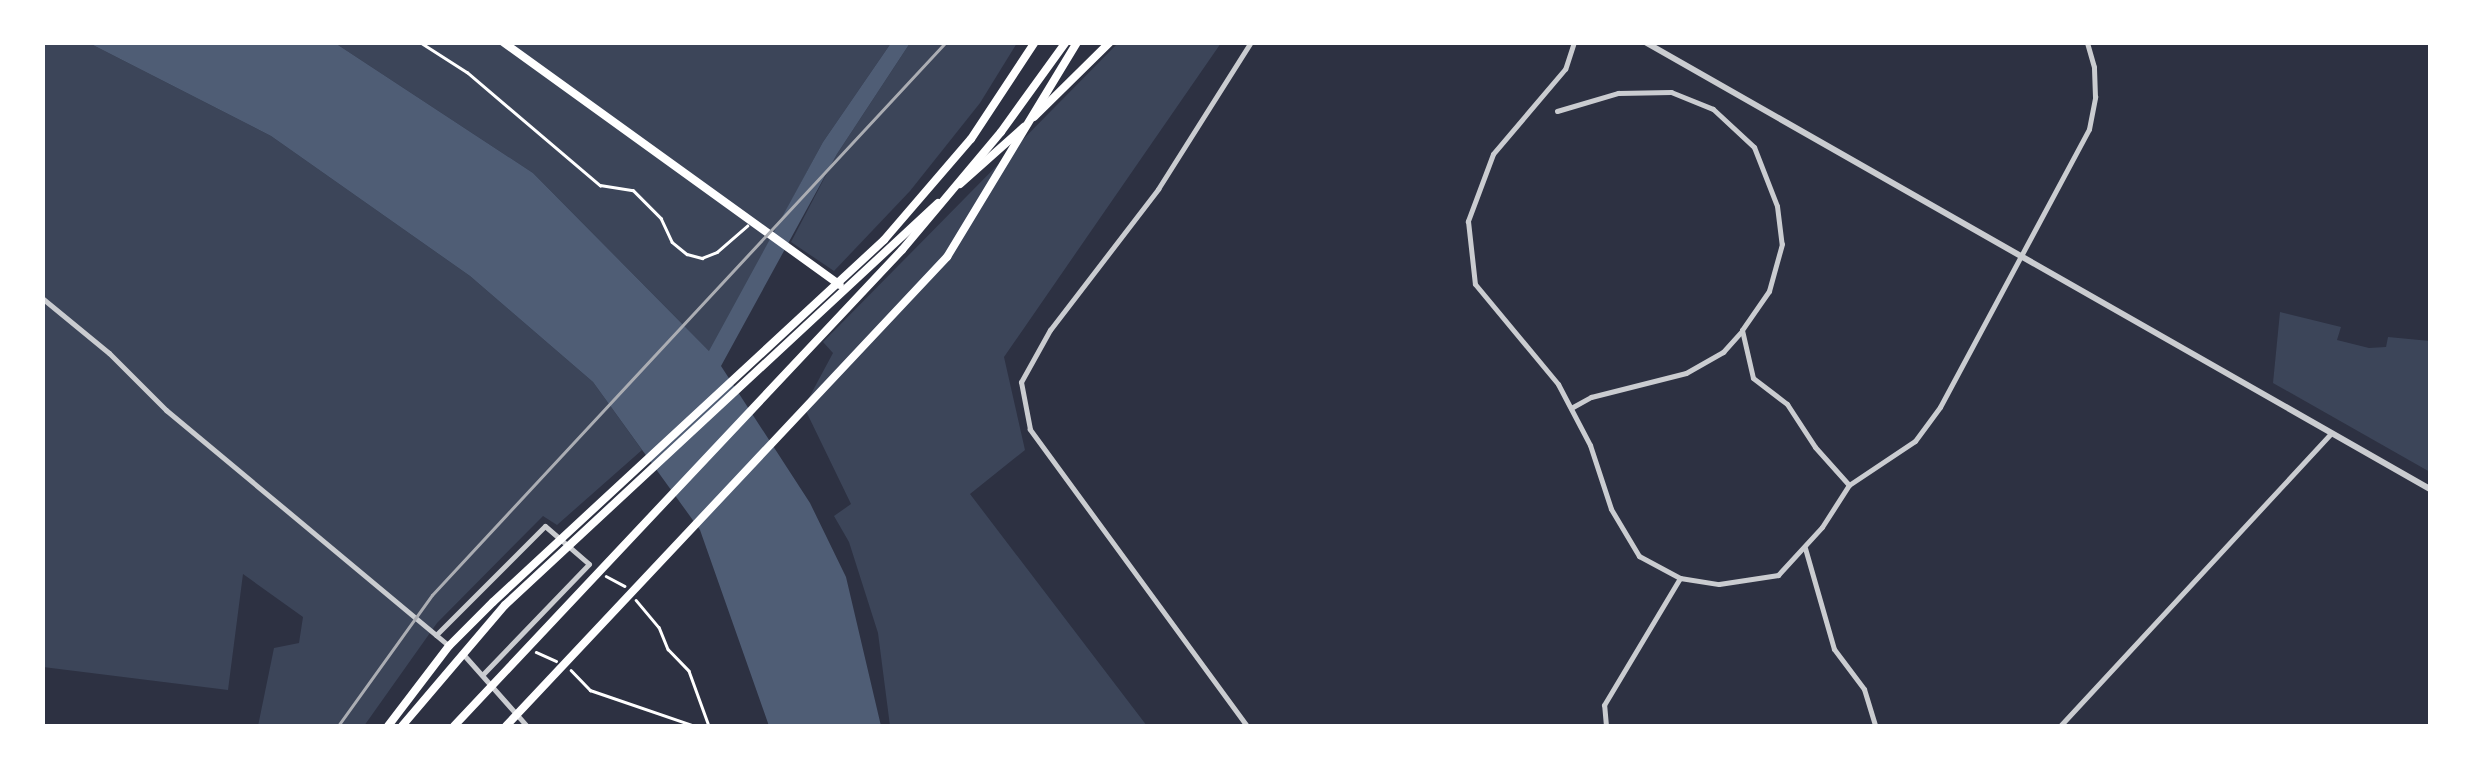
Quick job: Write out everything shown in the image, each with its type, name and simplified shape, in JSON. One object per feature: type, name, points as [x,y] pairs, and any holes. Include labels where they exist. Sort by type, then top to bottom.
[{"type":"main road","points":[[503,42],[847,291]]},
{"type":"main road","points":[[402,726],[461,652],[556,550],[839,284],[927,193],[971,139],[1035,42]]},
{"type":"main road","points":[[454,726],[890,264],[1001,132],[1066,42]]},
{"type":"main road","points":[[506,726],[947,257],[1078,42]]},
{"type":"main road","points":[[388,726],[449,646],[847,291],[1110,42]]},
{"type":"street","points":[[1247,726],[1030,430],[1021,382],[1050,330],[1158,188],[1251,42]]},
{"type":"street","points":[[1574,42],[1565,68],[1493,154],[1468,221],[1474,284],[1558,384],[1590,445],[1611,508],[1639,556],[1680,578],[1719,584],[1778,575],[1822,527],[1849,485],[1915,441],[1940,406],[2089,129],[2095,97],[2094,67],[2087,42]]},
{"type":"street","points":[[1645,42],[2333,430],[2430,489]]},
{"type":"street","points":[[1557,111],[1618,93],[1671,92],[1713,109],[1754,147],[1777,206],[1782,244],[1769,291],[1723,352],[1686,374],[1590,397],[1571,408]]},
{"type":"street","points":[[42,298],[109,353],[166,410],[449,646]]},
{"type":"street","points":[[1742,330],[1753,378],[1787,404],[1814,447],[1849,485]]},
{"type":"street","points":[[2060,726],[2333,430]]},
{"type":"street","points":[[436,635],[545,526],[589,564],[482,674]]},
{"type":"street","points":[[1805,548],[1834,648],[1864,689],[1875,726]]},
{"type":"street","points":[[1606,726],[1604,705],[1680,578]]},
{"type":"street","points":[[461,652],[527,726]]},
{"type":"path","points":[[420,42],[466,72],[600,185],[633,190],[661,218],[672,242],[686,254],[702,258],[717,252],[752,222]]},
{"type":"path","points":[[589,564],[598,574],[620,580],[659,627],[668,649],[689,671],[709,726]]},
{"type":"path","points":[[532,650],[567,666],[590,690],[695,726]]},
{"type":"shaded area","points":[[43,43],[89,43],[271,136],[470,276],[593,382],[642,450],[557,525],[543,516],[437,623],[364,726],[258,726],[274,648],[299,643],[303,617],[243,574],[228,690],[43,667]]},
{"type":"shaded area","points":[[89,43],[335,43],[533,173],[709,351],[823,142],[891,43],[910,43],[837,154],[721,366],[810,503],[846,577],[881,726],[769,726],[700,530],[593,382],[470,276],[271,136]]},
{"type":"shaded area","points":[[335,43],[891,43],[823,142],[710,352],[533,173]]},
{"type":"shaded area","points":[[910,43],[1017,43],[980,103],[910,191],[834,271],[791,242],[837,154]]},
{"type":"shaded area","points":[[1118,43],[1221,43],[1004,357],[1025,450],[970,494],[1147,726],[890,726],[878,633],[849,542],[834,516],[851,504],[804,407],[833,353],[823,342]]},
{"type":"shaded area","points":[[2280,312],[2341,327],[2337,340],[2369,348],[2386,347],[2388,337],[2430,341],[2430,472],[2273,383]]},
{"type":"railway","points":[[338,726],[432,595],[946,42]]}]
